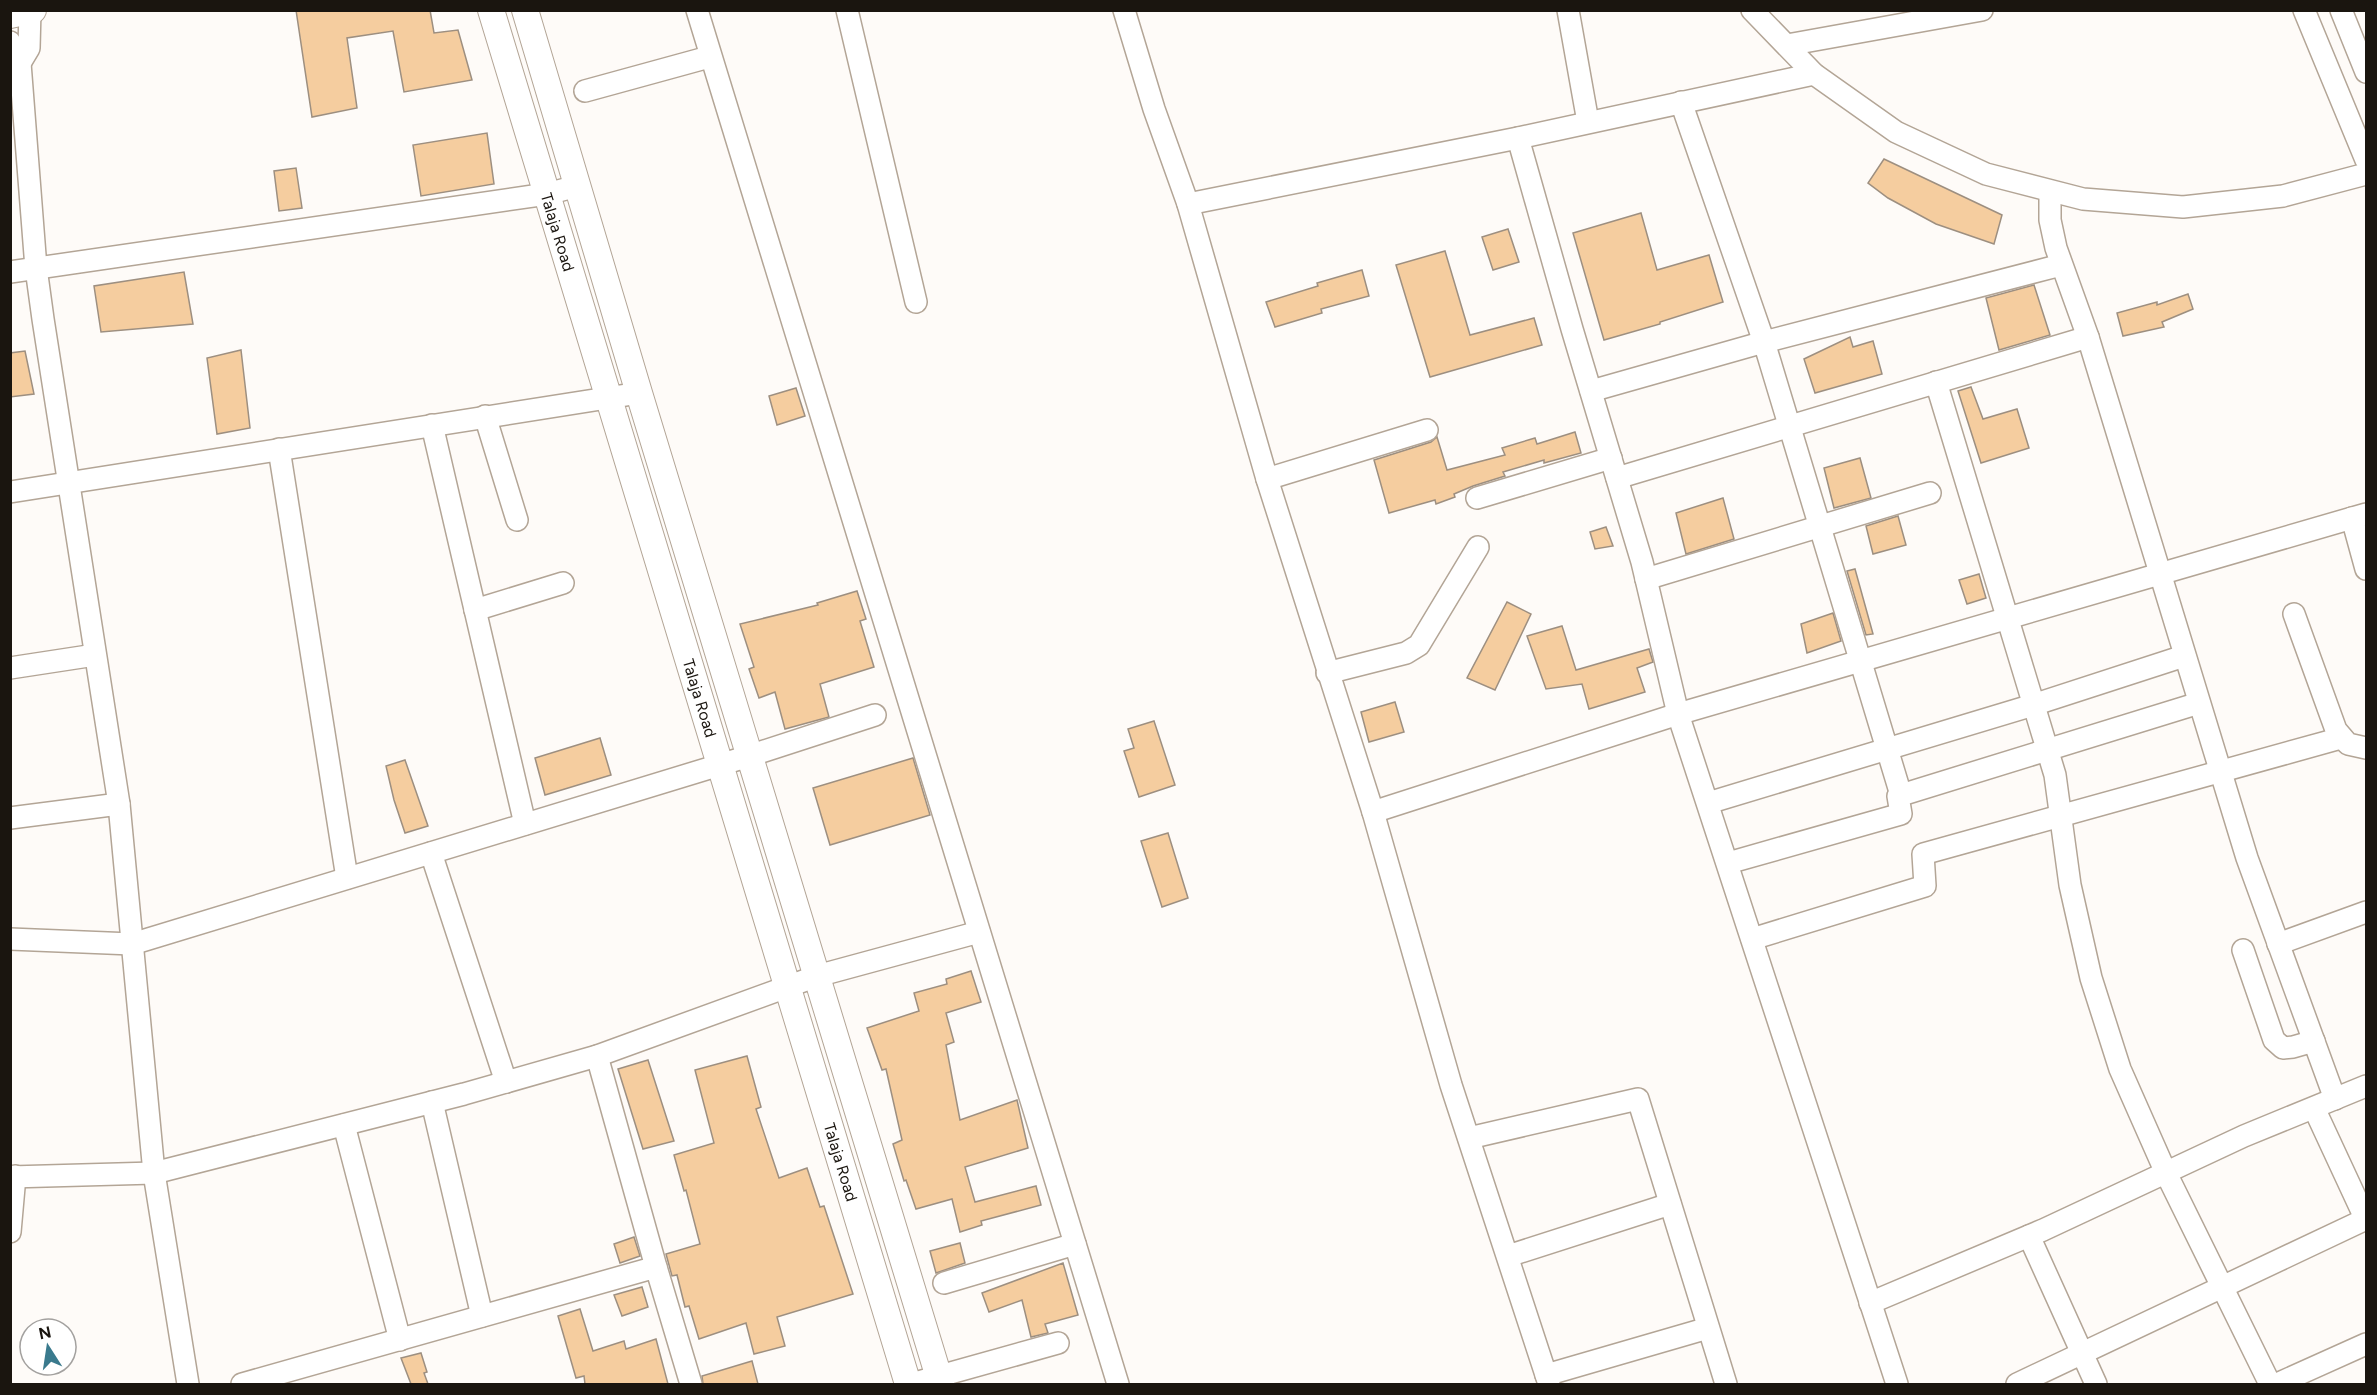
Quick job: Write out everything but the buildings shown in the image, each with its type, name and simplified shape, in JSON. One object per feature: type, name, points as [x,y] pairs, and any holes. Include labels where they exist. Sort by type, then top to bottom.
[{"type":"main road","name":"Talaja Road","points":[[491,10],[910,1384]]},
{"type":"main road","name":"Talaja Road","points":[[525,10],[639,393],[940,1381]]},
{"type":"street","points":[[697,10],[709,57],[1118,1384]]},
{"type":"street","points":[[847,10],[916,302]]},
{"type":"street","points":[[1124,10],[1154,109],[1188,204],[1267,479],[1373,812],[1451,1085],[1547,1380],[1708,1328]]},
{"type":"street","points":[[1568,10],[1588,122]]},
{"type":"street","points":[[1752,10],[1814,74],[1896,132],[1986,174],[2083,199],[2183,207],[2283,196],[2367,174]]},
{"type":"street","points":[[1787,45],[1982,10]]},
{"type":"street","points":[[2304,10],[2367,160]]},
{"type":"street","points":[[2342,10],[2367,72]]},
{"type":"street","points":[[20,63],[29,48],[26,12]]},
{"type":"street","points":[[10,42],[20,63],[36,268],[119,804],[154,1173],[188,1384]]},
{"type":"street","points":[[585,91],[709,57]]},
{"type":"street","points":[[1188,204],[1518,138],[1814,74]]},
{"type":"street","points":[[1681,102],[1764,342],[1901,795]]},
{"type":"street","points":[[1518,138],[1646,579],[1678,714],[1897,1384]]},
{"type":"street","points":[[10,272],[546,194],[577,186]]},
{"type":"street","points":[[2050,191],[2050,220],[2061,265],[2088,337],[2220,773],[2247,858],[2335,1099]]},
{"type":"street","points":[[1591,391],[1764,342],[2061,265]]},
{"type":"street","points":[[1477,498],[1614,468],[1789,424],[2088,337]]},
{"type":"street","points":[[1936,382],[2055,775],[2070,885],[2091,978],[2120,1069],[2166,1173],[2270,1384]]},
{"type":"street","points":[[10,492],[608,396],[639,393]]},
{"type":"street","points":[[486,416],[517,520]]},
{"type":"street","points":[[432,425],[525,824]]},
{"type":"street","points":[[1267,479],[1427,430]]},
{"type":"street","points":[[279,449],[347,878]]},
{"type":"street","points":[[1646,579],[1930,493]]},
{"type":"street","points":[[1373,812],[1678,714],[2359,516],[2367,570]]},
{"type":"street","points":[[1328,673],[1406,653],[1419,645],[1478,547]]},
{"type":"street","points":[[475,610],[563,583]]},
{"type":"street","points":[[2294,614],[2336,730],[2341,738],[2359,748],[2367,748]]},
{"type":"street","points":[[10,668],[96,655]]},
{"type":"street","points":[[1708,803],[2033,705],[2184,656]]},
{"type":"street","points":[[1728,863],[1901,813],[1898,796],[2199,703]]},
{"type":"street","points":[[10,939],[132,944],[750,756],[874,715]]},
{"type":"street","points":[[1752,939],[1925,886],[1923,854],[2341,738]]},
{"type":"street","points":[[10,818],[119,804]]},
{"type":"street","points":[[431,853],[506,1082]]},
{"type":"street","points":[[2278,944],[2367,912]]},
{"type":"street","points":[[10,1232],[13,1176],[154,1173],[432,1102],[597,1056],[788,985],[979,932]]},
{"type":"street","points":[[2243,950],[2274,1040],[2283,1048],[2314,1041]]},
{"type":"street","points":[[597,1056],[691,1384]]},
{"type":"street","points":[[1870,1303],[2029,1236],[2244,1136],[2367,1086]]},
{"type":"street","points":[[1469,1138],[1638,1098],[1726,1384]]},
{"type":"street","points":[[432,1102],[482,1316]]},
{"type":"street","points":[[2017,1384],[2366,1220],[2314,1108]]},
{"type":"street","points":[[344,1125],[400,1340]]},
{"type":"street","points":[[1508,1256],[1670,1204]]},
{"type":"street","points":[[2029,1236],[2096,1384]]},
{"type":"street","points":[[944,1283],[1075,1244]]},
{"type":"street","points":[[242,1384],[656,1267]]},
{"type":"street","points":[[910,1384],[940,1381],[1058,1342]]},
{"type":"street","points":[[2277,1384],[2367,1344]]}]
